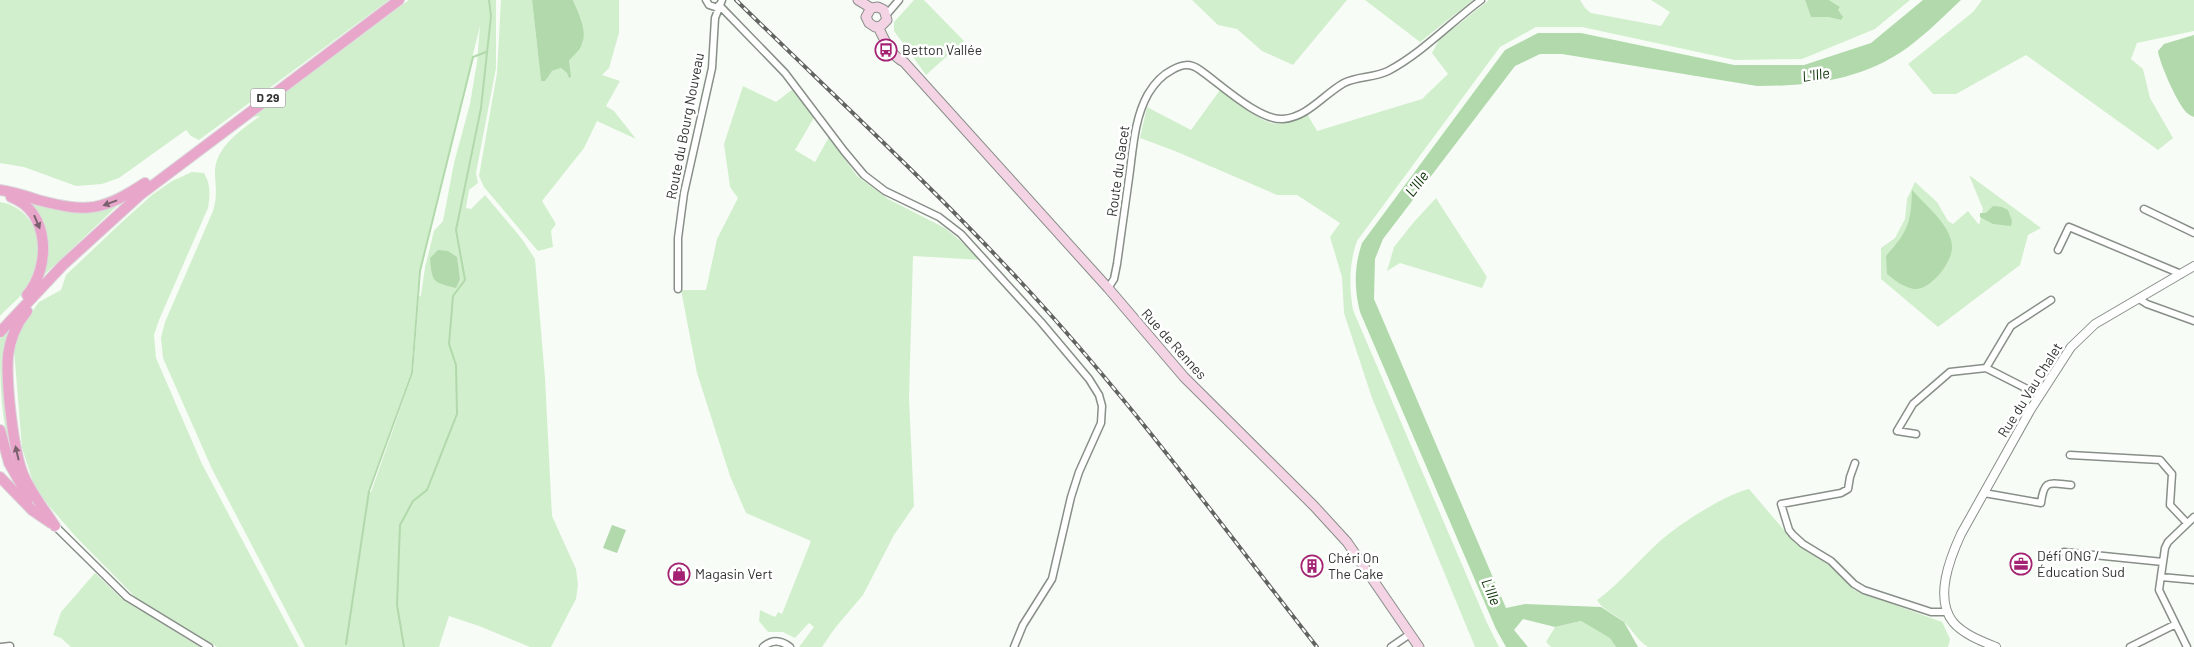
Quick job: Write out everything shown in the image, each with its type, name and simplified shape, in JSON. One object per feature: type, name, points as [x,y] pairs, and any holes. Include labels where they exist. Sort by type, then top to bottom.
[{"type":"main road","name":"D 29","points":[[0,332],[63,265],[113,218],[168,173],[399,0]]},
{"type":"main road","name":"Rue de Rennes","points":[[851,0],[869,11]]},
{"type":"main road","name":"Rue de Rennes","points":[[858,0],[869,11],[869,23],[881,26],[902,55],[904,62],[1108,288],[1184,377],[1314,506],[1347,542],[1419,647]]},
{"type":"main road","name":"Rue de Rennes","points":[[869,11],[878,7],[886,12]]},
{"type":"main road","points":[[881,26],[886,12]]},
{"type":"main road","points":[[0,190],[66,207],[95,208],[115,202],[151,179],[168,173]]},
{"type":"main road","points":[[0,196],[21,202],[34,215],[41,232],[43,251],[41,268],[35,284],[3,321],[0,328]]},
{"type":"main road","points":[[55,526],[30,487],[16,452],[8,356],[12,338],[19,322],[50,286],[63,265]]},
{"type":"main road","points":[[0,430],[8,458],[18,481],[29,498],[55,526]]},
{"type":"main road","points":[[0,477],[32,510],[55,526]]},
{"type":"street","points":[[706,0],[708,4],[720,4],[785,73],[844,151],[864,174],[885,191],[939,217],[961,234],[1042,322],[1100,395],[1102,406],[1101,422],[1079,472],[1071,497],[1052,579],[1023,625],[1014,647]]},
{"type":"street","points":[[886,12],[899,0]]},
{"type":"street","name":"Route du Gacet","points":[[1108,288],[1114,279],[1117,264],[1134,139],[1139,118],[1149,93],[1163,75],[1182,65],[1193,66],[1239,100],[1259,111],[1277,119],[1289,118],[1322,101],[1346,82],[1378,75],[1396,66],[1421,49],[1481,0]]},
{"type":"street","name":"Route du Bourg Nouveau","points":[[678,288],[678,238],[684,193],[712,68],[715,18],[720,4]]},
{"type":"street","points":[[2144,209],[2194,233]]},
{"type":"street","points":[[2058,250],[2069,227],[2181,274]]},
{"type":"street","name":"Rue du Vau Chalet","points":[[1947,612],[1944,604],[1945,590],[1952,556],[1961,534],[2064,355],[2096,324],[2194,266]]},
{"type":"street","points":[[2139,299],[2147,304],[2194,322]]},
{"type":"street","points":[[1986,368],[2011,326],[2052,300]]},
{"type":"street","points":[[1916,434],[1897,431],[1904,416],[1917,400],[1947,372],[1986,368],[2039,396]]},
{"type":"street","points":[[2070,455],[2160,460],[2172,474],[2170,505],[2188,523]]},
{"type":"street","points":[[1855,463],[1848,489],[1841,493],[1781,504],[1790,530],[1802,544],[1831,561],[1854,584],[1864,590],[1931,612],[1947,612],[1954,623],[1965,631],[1996,647]]},
{"type":"street","points":[[1984,493],[2041,503],[2043,488],[2046,484],[2071,485]]},
{"type":"street","points":[[2186,647],[2174,625],[2160,590],[2165,548],[2168,542],[2194,517]]},
{"type":"street","points":[[55,526],[128,597],[209,647]]},
{"type":"street","points":[[2064,552],[2163,562]]},
{"type":"street","points":[[2161,577],[2194,580]]},
{"type":"street","points":[[2130,647],[2174,625]]},
{"type":"street","points":[[1391,647],[1410,634]]},
{"type":"street","points":[[763,647],[776,641],[790,647]]},
{"type":"street","points":[[1,647],[10,646]]},
{"type":"shaded area","points":[[0,0],[389,0],[199,140],[191,136],[186,130],[119,178],[102,184],[76,186],[24,167],[0,163]]},
{"type":"shaded area","points":[[409,0],[496,0],[496,68],[476,173],[478,183],[469,190],[466,208],[471,209],[485,195],[522,239],[535,259],[545,378],[552,516],[576,569],[578,585],[576,599],[551,647],[530,647],[449,616],[439,647],[305,647],[212,469],[163,358],[161,338],[165,322],[213,211],[216,198],[215,176],[218,157],[236,134],[260,116],[252,117]],"holes":[[[480,26],[477,62],[470,104],[454,163],[443,221],[434,231],[425,267],[421,295],[419,297],[413,373],[371,492],[368,491],[411,373],[419,274]]]},
{"type":"shaded area","points":[[501,0],[532,0],[541,81],[552,71],[561,68],[567,73],[570,58],[578,52],[583,42],[581,20],[573,0],[619,0],[619,33],[609,68],[602,75],[620,81],[606,106],[614,111],[636,139],[597,121],[584,148],[542,201],[556,224],[551,231],[553,247],[538,251],[484,187],[479,176],[497,73]]},
{"type":"shaded area","points":[[914,0],[924,0],[964,41],[926,75],[894,31],[894,22]]},
{"type":"shaded area","points":[[1192,0],[1347,0],[1293,65],[1262,51],[1237,29],[1218,25]]},
{"type":"shaded area","points":[[1365,0],[1473,0],[1420,42]]},
{"type":"shaded area","points":[[1489,0],[1580,0],[1591,13],[1661,26],[1670,12],[1651,0],[1805,0],[1811,16],[1841,20],[1838,10],[1840,7],[1829,0],[1910,0],[1875,29],[1802,59],[1735,60],[1582,27],[1536,27],[1500,47],[1357,241],[1350,275],[1353,310],[1499,647],[1475,647],[1372,398],[1344,313],[1342,277],[1330,237],[1340,223],[1297,195],[1277,195],[1140,138],[1147,107],[1191,130],[1220,90],[1248,111],[1271,123],[1285,123],[1306,112],[1317,131],[1422,99],[1448,74],[1432,53],[1439,40]]},
{"type":"shaded area","points":[[1982,0],[2194,0],[2194,31],[2137,43],[2131,59],[2143,69],[2150,98],[2173,138],[2158,150],[2026,55],[1956,94],[1933,94],[1908,64],[1973,12]]},
{"type":"shaded area","points":[[743,86],[776,102],[793,89],[815,116],[795,150],[815,162],[829,137],[857,176],[888,199],[945,228],[983,260],[913,256],[909,398],[914,506],[894,535],[863,595],[835,628],[822,647],[799,647],[814,627],[809,623],[795,638],[783,632],[768,632],[759,621],[760,610],[775,617],[778,612],[782,614],[811,541],[746,513],[730,476],[697,373],[681,290],[706,290],[717,239],[738,198],[730,187],[724,144]]},
{"type":"shaded area","points":[[192,172],[204,173],[208,181],[208,208],[159,320],[154,335],[156,358],[202,464],[299,647],[217,647],[138,600],[76,537],[49,506],[34,485],[22,448],[14,350],[23,324],[39,302],[61,290],[66,275],[152,195],[172,181]]},
{"type":"shaded area","points":[[1969,175],[2041,228],[2028,235],[2020,265],[1938,327],[1881,279],[1881,248],[1895,238],[1905,219],[1907,199],[1915,182],[1937,202],[1948,221],[1953,224],[1968,211],[1979,225],[1983,209]]},
{"type":"shaded area","points":[[1436,198],[1487,277],[1482,288],[1400,263],[1387,271],[1394,247]]},
{"type":"shaded area","points":[[28,201],[96,211],[117,206],[40,279],[41,219]]},
{"type":"shaded area","points":[[0,202],[13,206],[24,213],[31,223],[37,235],[39,260],[36,273],[30,285],[0,316]]},
{"type":"shaded area","points":[[15,321],[8,340],[19,472],[8,440],[2,407],[0,373],[0,339]]},
{"type":"shaded area","points":[[1749,489],[1796,544],[1837,569],[1854,590],[1942,622],[1950,639],[1948,647],[1648,647],[1638,639],[1625,623],[1600,604],[1597,600],[1668,535],[1690,519],[1727,497]]},
{"type":"shaded area","points":[[95,573],[121,598],[200,647],[71,647],[61,638],[53,635],[61,612]]},
{"type":"shaded area","points":[[1581,621],[1611,638],[1616,647],[1551,647],[1546,642],[1555,627]]},
{"type":"water","points":[[532,0],[573,0],[584,31],[584,38],[579,50],[569,61],[571,77],[569,78],[567,73],[561,68],[552,71],[545,81],[541,81]]},
{"type":"water","points":[[1805,0],[1829,0],[1840,7],[1838,10],[1843,17],[1841,20],[1828,17],[1811,17]]},
{"type":"water","name":"L'Ille","points":[[1923,0],[1961,0],[1921,37],[1890,59],[1854,74],[1797,85],[1757,86],[1562,54],[1540,54],[1515,66],[1383,239],[1375,259],[1374,299],[1506,608],[1525,604],[1601,607],[1624,622],[1638,647],[1616,647],[1610,638],[1581,621],[1555,627],[1523,619],[1514,630],[1528,647],[1506,647],[1496,629],[1360,312],[1356,278],[1357,261],[1362,243],[1505,50],[1538,33],[1581,33],[1734,65],[1804,65],[1871,43]]},
{"type":"water","points":[[2194,35],[2194,117],[2187,113],[2174,93],[2158,51],[2164,44]]},
{"type":"water","points":[[1912,190],[1947,230],[1952,246],[1949,260],[1939,274],[1927,285],[1914,289],[1903,285],[1887,274],[1886,256],[1904,233],[1907,226],[1911,211]]},
{"type":"water","points":[[1993,206],[2008,210],[2012,221],[2011,226],[1993,224],[1980,217],[1980,213],[1986,213]]},
{"type":"water","points":[[438,250],[448,251],[457,257],[460,279],[456,288],[438,282],[433,277],[430,258]]},
{"type":"water","points":[[612,525],[626,530],[617,553],[603,548]]},
{"type":"waterway","points":[[404,647],[397,605],[400,525],[413,501],[427,490],[457,414],[456,365],[449,344],[453,296],[465,280],[456,230],[481,108],[491,16],[489,0]]},
{"type":"waterway","points":[[346,644],[369,491],[412,373],[420,271],[473,57],[486,52]]},
{"type":"railway","points":[[736,0],[929,187],[1004,264],[1077,344],[1147,429],[1317,647]]},
{"type":"place","name":"Betton Vallée","points":[[886,50]]},
{"type":"place","name":"Défi ONG / Éducation Sud","points":[[2021,564]]},
{"type":"place","name":"Chéri On The Cake","points":[[1312,566]]},
{"type":"place","name":"Magasin Vert","points":[[679,574]]}]
